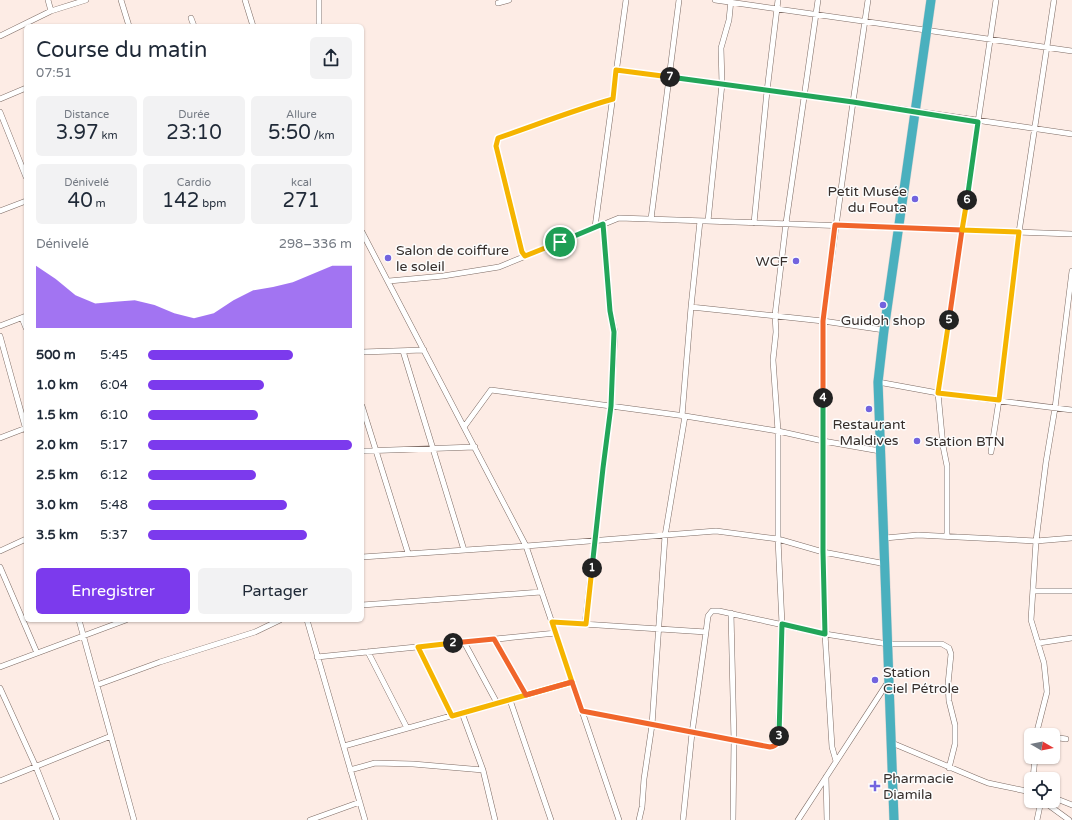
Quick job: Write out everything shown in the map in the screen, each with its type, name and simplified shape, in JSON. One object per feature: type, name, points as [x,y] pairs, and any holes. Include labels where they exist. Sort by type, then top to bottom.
[{"type":"highway","points":[[894,820],[886,564],[878,382],[884,330],[931,0]]},
{"type":"street","points":[[48,0],[51,11]]},
{"type":"street","points":[[24,24],[51,11],[86,0]]},
{"type":"street","points":[[121,0],[128,24]]},
{"type":"street","points":[[245,0],[252,24]]},
{"type":"street","points":[[319,0],[319,24]]},
{"type":"street","points":[[498,3],[509,0]]},
{"type":"street","points":[[595,228],[626,0]]},
{"type":"street","points":[[651,219],[679,0]]},
{"type":"street","points":[[715,0],[731,1],[777,9],[1072,51]]},
{"type":"street","points":[[754,223],[767,90],[778,0]]},
{"type":"street","points":[[582,711],[770,747],[775,746],[778,742],[782,624],[778,539],[778,431],[773,360],[776,315],[786,223],[803,96],[818,0]]},
{"type":"street","points":[[836,761],[832,747],[825,634],[823,552],[823,321],[835,225],[868,0]]},
{"type":"street","points":[[947,536],[947,466],[943,446],[938,393],[996,0]]},
{"type":"street","points":[[991,452],[999,400],[1019,232],[1054,0]]},
{"type":"street","points":[[708,221],[722,84],[721,48],[729,20],[731,1]]},
{"type":"street","points":[[191,18],[193,24]]},
{"type":"street","points":[[0,36],[24,24]]},
{"type":"street","points":[[616,70],[853,102],[978,122],[1072,134]]},
{"type":"street","points":[[0,98],[24,89]]},
{"type":"street","points":[[525,256],[522,252],[496,146],[498,138],[572,111],[613,99]]},
{"type":"street","points":[[0,112],[24,172]]},
{"type":"street","points":[[0,211],[24,203]]},
{"type":"street","points":[[389,281],[444,276],[492,268],[619,218],[1072,234]]},
{"type":"street","points":[[639,820],[642,807],[644,780],[652,725],[665,536],[684,416],[691,306],[700,221]]},
{"type":"street","points":[[586,624],[611,406],[614,332],[610,311],[603,224]]},
{"type":"street","points":[[364,240],[389,281],[526,546],[619,820]]},
{"type":"street","points":[[1039,728],[1047,692],[1044,663],[1031,620],[1036,541],[1046,462],[1055,408],[1072,271]]},
{"type":"street","points":[[691,306],[776,315],[884,330]]},
{"type":"street","points":[[0,326],[24,317]]},
{"type":"street","points":[[0,336],[24,421]]},
{"type":"street","points":[[403,350],[464,550]]},
{"type":"street","points":[[364,352],[424,350]]},
{"type":"street","points":[[878,382],[938,393],[1072,410]]},
{"type":"street","points":[[464,427],[490,390],[684,416],[778,431],[880,451]]},
{"type":"street","points":[[364,412],[408,553]]},
{"type":"street","points":[[0,438],[24,429]]},
{"type":"street","points":[[364,451],[475,447]]},
{"type":"street","points":[[364,556],[526,546],[716,531],[778,539],[823,552],[886,564]]},
{"type":"street","points":[[885,538],[947,536],[1036,541],[1072,538]]},
{"type":"street","points":[[0,551],[24,540]]},
{"type":"street","points":[[0,567],[37,653]]},
{"type":"street","points":[[1033,591],[1072,591]]},
{"type":"street","points":[[364,605],[541,592]]},
{"type":"street","points":[[683,820],[692,733],[708,616],[712,611],[731,613],[825,634],[888,644],[942,644],[949,648],[951,654],[948,684],[949,702],[955,725],[955,732],[953,756],[949,768]]},
{"type":"street","points":[[731,613],[734,741],[733,820]]},
{"type":"street","points":[[80,622],[134,820]]},
{"type":"street","points":[[0,667],[120,622]]},
{"type":"street","points":[[97,685],[160,662],[255,632],[276,622]]},
{"type":"street","points":[[307,622],[365,820]]},
{"type":"street","points":[[552,622],[706,632]]},
{"type":"street","points":[[317,657],[556,633]]},
{"type":"street","points":[[1039,643],[1072,638]]},
{"type":"street","points":[[494,639],[526,695]]},
{"type":"street","points":[[464,642],[497,703]]},
{"type":"street","points":[[418,647],[452,716]]},
{"type":"street","points":[[368,652],[407,728]]},
{"type":"street","points":[[798,820],[890,680]]},
{"type":"street","points":[[344,746],[572,682]]},
{"type":"street","points":[[0,688],[36,767],[57,820]]},
{"type":"street","points":[[510,700],[551,820]]},
{"type":"street","points":[[462,713],[483,770],[495,820]]},
{"type":"street","points":[[0,781],[111,736]]},
{"type":"street","points":[[1060,738],[1066,739]]},
{"type":"street","points":[[892,744],[988,783],[1024,791]]},
{"type":"street","points":[[350,770],[375,763],[413,764],[483,770]]},
{"type":"street","points":[[826,776],[827,820]]},
{"type":"street","points":[[1060,800],[1072,805]]},
{"type":"street","points":[[310,820],[360,802]]},
{"type":"street","points":[[1037,820],[1040,808]]},
{"type":"street","points":[[1052,808],[1069,820]]},
{"type":"place","name":"Petit Musée du Fouta","points":[[915,199]]},
{"type":"place","name":"Salon de coiffure le soleil","points":[[388,258]]},
{"type":"place","name":"WCF","points":[[796,261]]},
{"type":"place","name":"Guidoh shop","points":[[883,305]]},
{"type":"place","name":"Restaurant Maldives","points":[[869,409]]},
{"type":"place","name":"Station BTN","points":[[917,441]]},
{"type":"place","name":"Station Ciel Pétrole","points":[[875,680]]},
{"type":"place","name":"Pharmacie Diamila","points":[[875,786]]},
{"type":"route","points":[[560,242],[525,256],[522,252],[496,146],[498,138],[572,111],[613,99],[616,70],[916,111],[978,122],[962,230],[1019,232],[999,400],[938,393],[962,230],[835,225],[823,321],[823,552],[825,634],[782,624],[778,742],[775,746],[770,747],[734,741],[582,711],[572,682],[526,695],[494,639],[418,647],[452,716],[572,682],[552,622],[586,624],[611,406],[614,332],[610,311],[603,224],[560,242]]}]
